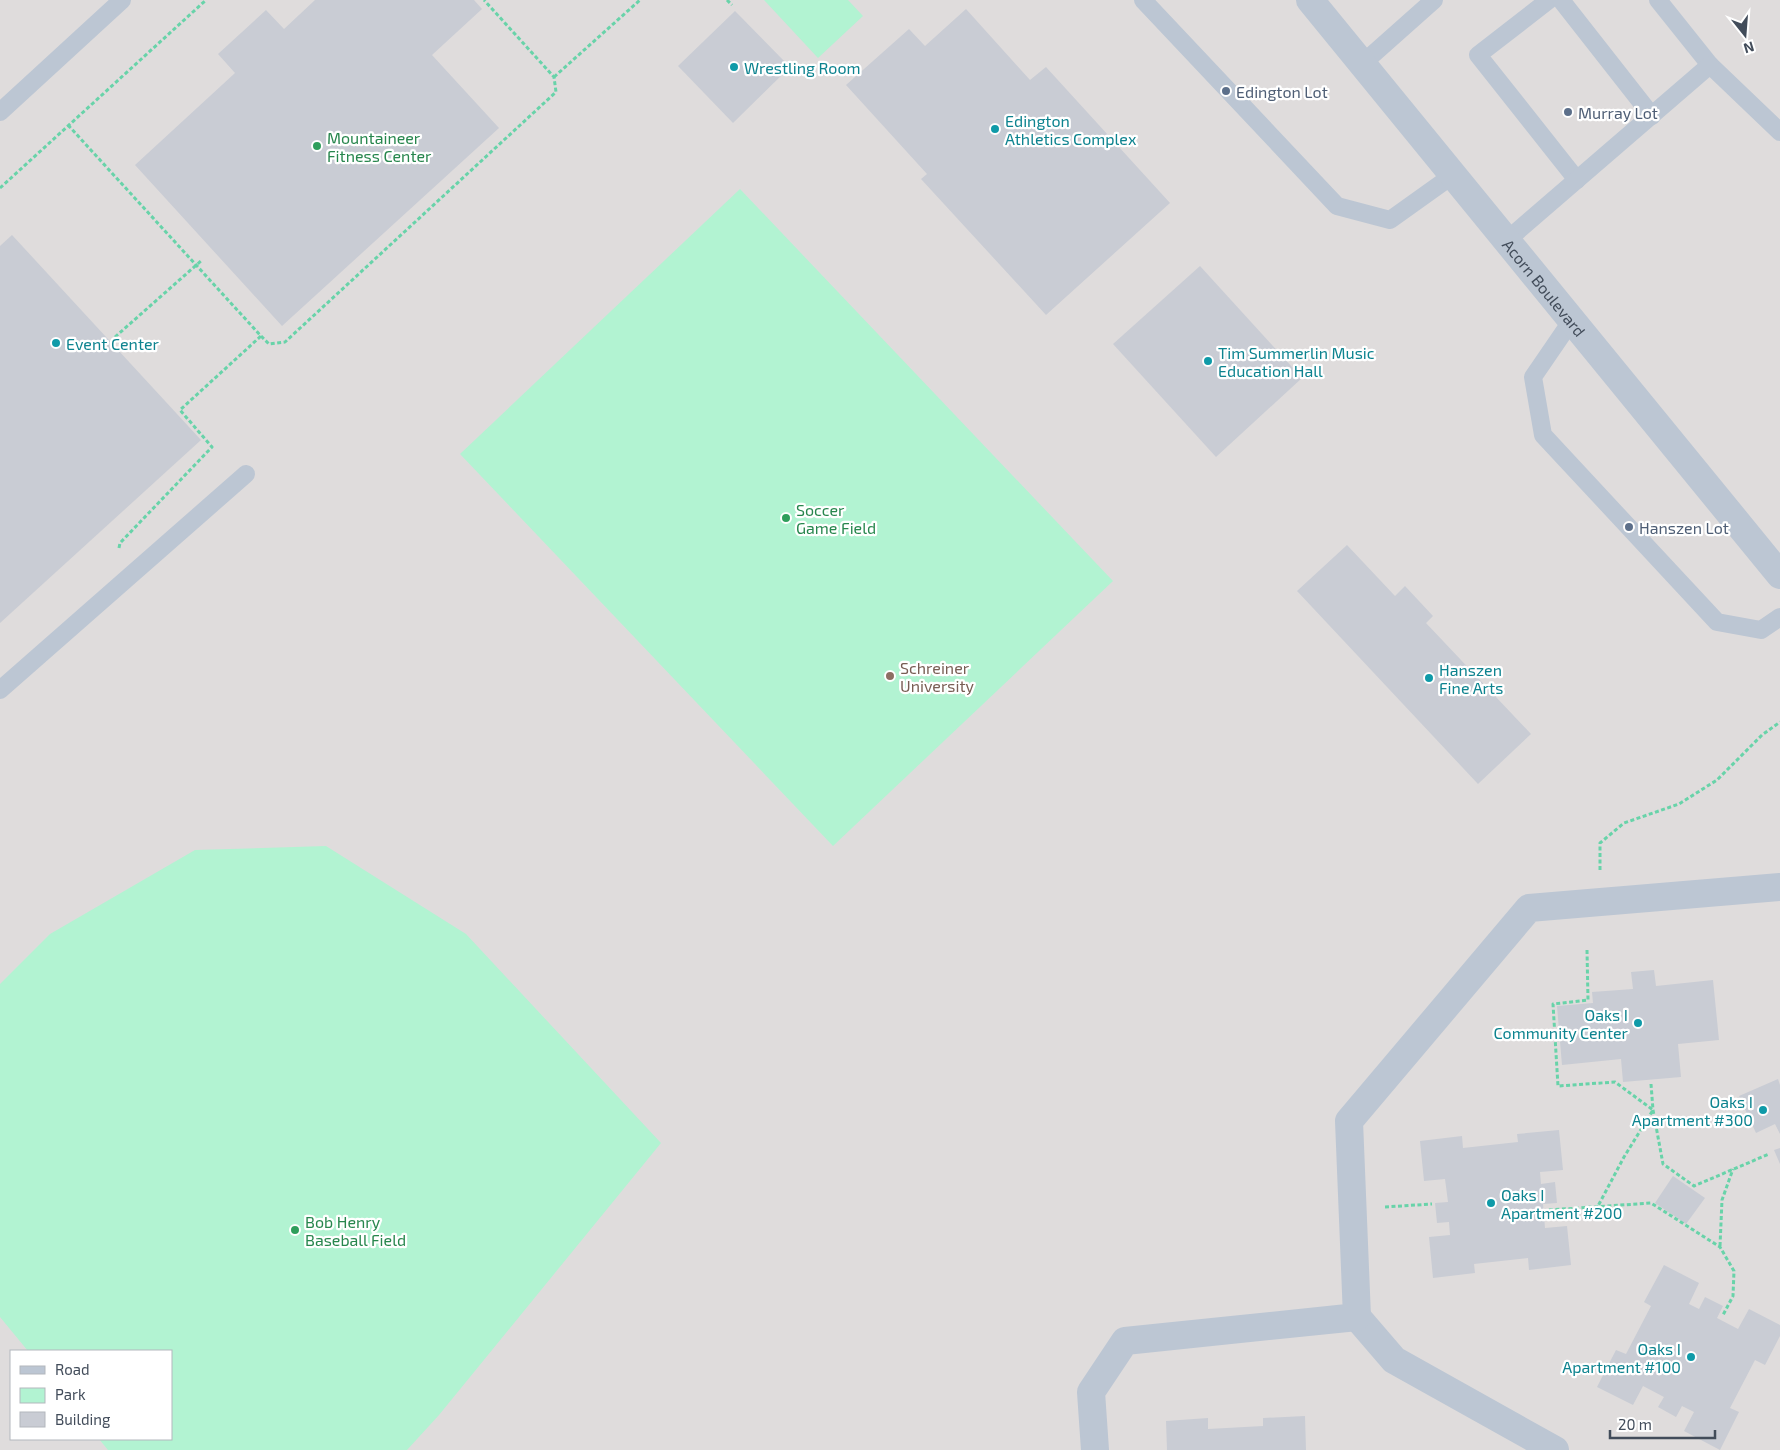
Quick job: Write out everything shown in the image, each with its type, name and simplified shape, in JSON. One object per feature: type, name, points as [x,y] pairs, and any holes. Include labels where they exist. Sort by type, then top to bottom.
[{"type":"street","name":"Acorn Boulevard","points":[[1310,0],[1780,575]]},
{"type":"street","points":[[1555,1450],[1394,1360],[1356,1317],[1349,1121],[1529,908],[1780,887]]},
{"type":"street","points":[[1095,1450],[1091,1392],[1125,1341],[1356,1317]]},
{"type":"lane","points":[[0,112],[122,0]]},
{"type":"lane","points":[[1143,0],[1337,206],[1390,220],[1453,175]]},
{"type":"lane","points":[[1362,64],[1434,0]]},
{"type":"lane","points":[[1549,0],[1478,55],[1577,180]]},
{"type":"lane","points":[[1561,0],[1652,116]]},
{"type":"lane","points":[[1658,0],[1710,65],[1780,132]]},
{"type":"lane","points":[[1506,241],[1710,65]]},
{"type":"lane","points":[[1572,320],[1533,377],[1543,435],[1717,622],[1761,630],[1780,618]]},
{"type":"lane","points":[[0,690],[246,474]]},
{"type":"path","points":[[0,188],[206,0]]},
{"type":"path","points":[[68,125],[261,336],[269,344],[285,342],[556,92],[554,77],[484,0]]},
{"type":"path","points":[[554,77],[640,0]]},
{"type":"path","points":[[727,0],[732,5]]},
{"type":"path","points":[[114,337],[195,264],[202,260]]},
{"type":"path","points":[[130,576],[117,561],[120,543],[212,447],[180,410],[261,336]]},
{"type":"path","points":[[1600,874],[1600,843],[1624,823],[1679,804],[1717,780],[1762,735],[1780,722]]},
{"type":"path","points":[[1586,950],[1588,1000],[1552,1004],[1558,1086],[1615,1082],[1653,1110]]},
{"type":"path","points":[[1651,1084],[1653,1110],[1664,1164],[1694,1186],[1768,1154]]},
{"type":"path","points":[[1598,1206],[1624,1157],[1653,1110]]},
{"type":"path","points":[[1720,1247],[1722,1200],[1733,1169]]},
{"type":"path","points":[[1549,1210],[1650,1203],[1720,1247],[1734,1271],[1733,1296],[1724,1315]]},
{"type":"path","points":[[1353,1209],[1432,1204]]},
{"type":"shaded area","name":"Schreiner University","points":[[0,0],[1780,0],[1780,1450],[0,1450]]},
{"type":"green space","points":[[764,0],[848,0],[863,16],[818,58]]},
{"type":"green space","name":"Soccer Game Field","points":[[740,189],[1113,581],[833,846],[460,454]]},
{"type":"green space","name":"Bob Henry Baseball Field","points":[[326,846],[466,934],[661,1143],[439,1415],[407,1450],[108,1450],[100,1440],[172,1440],[172,1350],[27,1350],[0,1317],[0,984],[50,934],[195,850]]},
{"type":"building","name":"Mountaineer Fitness Center","points":[[315,0],[474,0],[482,9],[432,55],[499,128],[282,326],[135,165],[235,73],[218,54],[266,10],[284,29]]},
{"type":"building","name":"Edington Athletics Complex","points":[[966,9],[1030,80],[1046,67],[1170,203],[1046,315],[921,179],[927,174],[846,85],[909,29],[925,46]]},
{"type":"building","name":"Wrestling Room","points":[[735,11],[790,67],[733,123],[678,66]]},
{"type":"building","name":"Event Center","points":[[12,235],[201,440],[0,623],[0,246]]},
{"type":"building","name":"Tim Summerlin Music Education Hall","points":[[1200,266],[1302,378],[1216,457],[1113,344]]},
{"type":"building","name":"Hanszen Fine Arts","points":[[1347,545],[1395,596],[1405,586],[1433,616],[1426,623],[1531,734],[1478,784],[1297,591]]},
{"type":"building","name":"Oaks I Community Center","points":[[1654,970],[1656,986],[1713,980],[1719,1040],[1678,1044],[1681,1077],[1623,1082],[1621,1059],[1562,1065],[1557,1006],[1593,1003],[1592,992],[1633,989],[1631,972]]},
{"type":"building","name":"Oaks I Apartment #300","points":[[1778,1079],[1780,1085],[1780,1134],[1775,1124],[1756,1133],[1739,1096]]},
{"type":"building","name":"Oaks I Apartment #200","points":[[1559,1130],[1563,1170],[1540,1172],[1541,1184],[1555,1182],[1557,1203],[1543,1204],[1545,1228],[1567,1226],[1571,1265],[1529,1270],[1528,1258],[1474,1264],[1475,1273],[1433,1278],[1429,1237],[1450,1235],[1449,1222],[1437,1223],[1435,1203],[1448,1202],[1445,1179],[1424,1181],[1420,1141],[1462,1136],[1463,1148],[1518,1142],[1517,1134]]},
{"type":"building","name":"Oaks I Apartment #300","points":[[1780,1148],[1780,1164],[1774,1150]]},
{"type":"building","points":[[1673,1176],[1705,1198],[1686,1224],[1655,1203]]},
{"type":"building","name":"Oaks I Apartment #100","points":[[1664,1265],[1699,1283],[1689,1304],[1699,1309],[1705,1297],[1723,1306],[1717,1318],[1738,1329],[1749,1309],[1780,1325],[1780,1336],[1765,1365],[1755,1360],[1730,1408],[1739,1412],[1720,1450],[1684,1431],[1694,1412],[1682,1406],[1676,1417],[1658,1407],[1664,1397],[1643,1386],[1633,1405],[1597,1387],[1616,1350],[1626,1354],[1651,1306],[1644,1302]]},
{"type":"building","points":[[1305,1416],[1306,1450],[1167,1450],[1166,1421],[1208,1418],[1208,1429],[1263,1426],[1263,1418]]},
{"type":"place","name":"Wrestling Room","points":[[734,67]]},
{"type":"place","name":"Edington Lot","points":[[1226,91]]},
{"type":"place","name":"Murray Lot","points":[[1568,112]]},
{"type":"place","name":"Edington Athletics Complex","points":[[995,129]]},
{"type":"place","name":"Mountaineer Fitness Center","points":[[317,146]]},
{"type":"place","name":"Event Center","points":[[56,343]]},
{"type":"place","name":"Tim Summerlin Music Education Hall","points":[[1208,361]]},
{"type":"place","name":"Soccer Game Field","points":[[786,518]]},
{"type":"place","name":"Hanszen Lot","points":[[1629,527]]},
{"type":"place","name":"Schreiner University","points":[[890,676]]},
{"type":"place","name":"Hanszen Fine Arts","points":[[1429,678]]},
{"type":"place","name":"Oaks I Community Center","points":[[1638,1023]]},
{"type":"place","name":"Oaks I Apartment #300","points":[[1763,1110]]},
{"type":"place","name":"Oaks I Apartment #200","points":[[1491,1203]]},
{"type":"place","name":"Bob Henry Baseball Field","points":[[295,1230]]},
{"type":"place","name":"Oaks I Apartment #100","points":[[1691,1357]]}]
